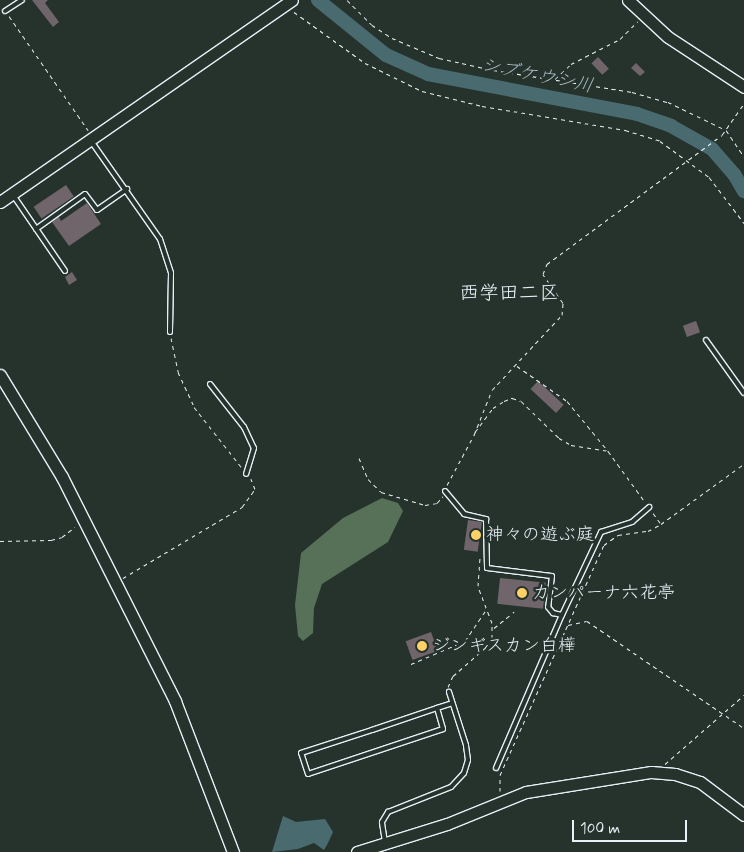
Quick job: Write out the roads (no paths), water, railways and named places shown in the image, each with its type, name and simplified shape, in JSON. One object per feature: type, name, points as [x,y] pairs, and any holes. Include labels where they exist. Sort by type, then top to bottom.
[{"type":"street","points":[[628,0],[643,15],[688,52],[744,87]]},
{"type":"street","points":[[0,202],[289,1]]},
{"type":"street","points":[[0,375],[84,519],[185,723],[233,852]]},
{"type":"street","points":[[357,852],[447,824],[503,801],[558,785],[659,772],[700,782],[744,815]]},
{"type":"lane","points":[[5,11],[22,0]]},
{"type":"lane","points":[[91,138],[160,239],[172,273],[170,332]]},
{"type":"lane","points":[[36,229],[85,194],[97,210],[127,189]]},
{"type":"lane","points":[[12,194],[65,271]]},
{"type":"lane","points":[[706,340],[744,393]]},
{"type":"lane","points":[[210,384],[244,427],[254,448],[246,474]]},
{"type":"lane","points":[[445,491],[464,514],[486,519],[486,568],[552,576],[548,607],[553,613],[562,615]]},
{"type":"lane","points":[[496,768],[562,615],[601,532],[632,522],[649,507]]},
{"type":"lane","points":[[385,844],[382,822],[388,812],[451,787],[464,773],[468,752],[449,692]]},
{"type":"lane","points":[[437,708],[444,729],[308,774],[301,753],[452,703]]},
{"type":"water","points":[[283,816],[296,822],[325,819],[333,832],[324,850],[314,843],[298,849],[272,852]]},
{"type":"waterway","name":"シブケウシ川","points":[[318,0],[386,55],[428,74],[637,114],[671,126],[712,149],[734,174],[744,191]]},
{"type":"place","name":"神々の遊ぶ庭","points":[[476,535]]},
{"type":"place","name":"カンパーナ六花亭","points":[[522,593]]},
{"type":"place","name":"ジンギスカン白樺","points":[[422,646]]},
{"type":"district","name":"西学田二区","points":[[509,293]]}]
